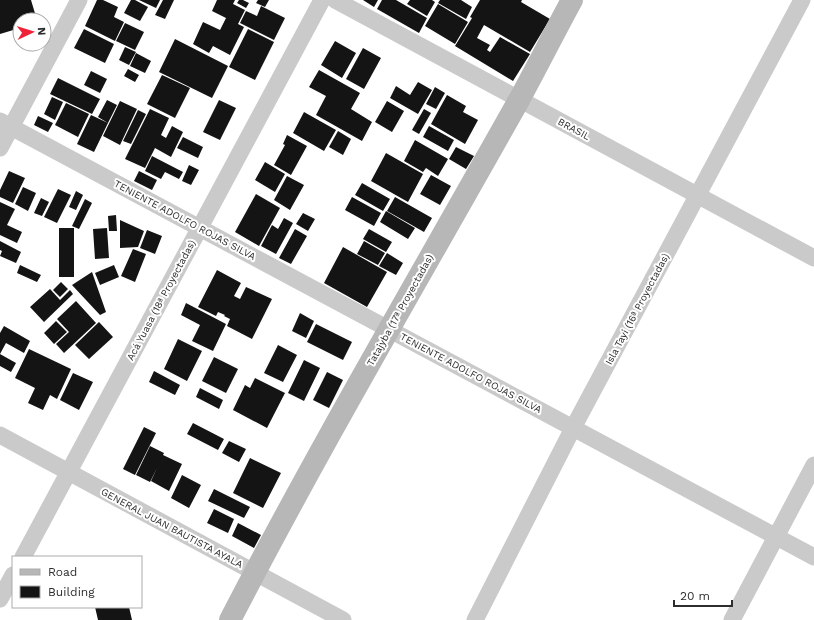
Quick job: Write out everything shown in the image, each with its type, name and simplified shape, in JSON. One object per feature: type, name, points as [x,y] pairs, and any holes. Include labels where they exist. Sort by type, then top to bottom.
[{"type":"street","points":[[0,148],[6,124],[79,0]]},
{"type":"street","name":"Acá Yuasa (18ª Proyectadas)","points":[[24,556],[322,0]]},
{"type":"street","name":"BRASIL","points":[[335,0],[814,258]]},
{"type":"street","name":"Tatajyba (17ª Proyectadas)","points":[[230,620],[389,330],[519,99],[572,0]]},
{"type":"street","name":"Isla Tayi (16ª Proyectadas)","points":[[475,620],[573,428],[802,0]]},
{"type":"street","name":"TENIENTE ADOLFO ROJAS SILVA","points":[[6,124],[814,557]]},
{"type":"street","name":"GENERAL JUAN BAUTISTA AYALA","points":[[0,435],[343,620]]},
{"type":"street","points":[[732,620],[814,465]]},
{"type":"street","points":[[0,599],[12,577]]},
{"type":"building","points":[[0,0],[31,0],[35,12],[12,12],[12,30],[0,34]]},
{"type":"building","points":[[97,0],[103,0],[118,7],[114,17],[124,22],[115,41],[85,26]]},
{"type":"building","points":[[131,0],[135,0],[148,7],[140,21],[124,13]]},
{"type":"building","points":[[139,0],[160,0],[156,8]]},
{"type":"building","points":[[163,0],[174,0],[165,19],[155,15]]},
{"type":"building","points":[[217,0],[235,0],[233,4],[245,10],[238,24],[244,27],[230,55],[213,46],[209,53],[193,44],[203,22],[220,30],[226,18],[212,11]]},
{"type":"building","points":[[239,0],[249,3],[246,8],[237,3]]},
{"type":"building","points":[[258,0],[269,0],[265,7],[256,3]]},
{"type":"building","points":[[363,0],[378,0],[374,7]]},
{"type":"building","points":[[382,0],[396,0],[427,18],[419,33],[377,9]]},
{"type":"building","points":[[410,0],[432,0],[435,2],[427,16],[407,4]]},
{"type":"building","points":[[440,0],[461,0],[472,7],[466,19],[438,3]]},
{"type":"building","points":[[480,0],[522,0],[521,2],[550,19],[530,52],[484,25],[477,38],[490,45],[487,50],[490,52],[500,37],[530,54],[513,81],[455,46],[472,18],[470,17]]},
{"type":"building","points":[[438,4],[468,22],[455,44],[425,26]]},
{"type":"building","points":[[261,6],[285,18],[274,40],[240,23],[246,11],[257,16]]},
{"type":"building","points":[[125,23],[144,32],[135,50],[116,41]]},
{"type":"building","points":[[84,29],[114,44],[105,63],[74,48]]},
{"type":"building","points":[[248,29],[274,42],[255,80],[229,67]]},
{"type":"building","points":[[175,39],[228,66],[212,98],[159,72]]},
{"type":"building","points":[[335,41],[356,53],[342,78],[321,65]]},
{"type":"building","points":[[125,47],[136,52],[129,65],[119,60]]},
{"type":"building","points":[[363,48],[381,58],[364,89],[346,79]]},
{"type":"building","points":[[136,53],[151,61],[145,73],[130,66]]},
{"type":"building","points":[[128,69],[139,75],[135,82],[124,76]]},
{"type":"building","points":[[319,70],[360,93],[351,109],[372,122],[362,141],[316,115],[326,96],[309,87]]},
{"type":"building","points":[[91,71],[107,79],[100,93],[84,85]]},
{"type":"building","points":[[162,75],[190,88],[175,118],[147,104]]},
{"type":"building","points":[[58,78],[100,99],[92,114],[50,94]]},
{"type":"building","points":[[418,82],[432,90],[418,114],[390,98],[396,86],[410,95]]},
{"type":"building","points":[[435,87],[445,93],[436,109],[426,104]]},
{"type":"building","points":[[447,95],[466,106],[463,112],[478,120],[465,144],[431,124]]},
{"type":"building","points":[[52,97],[63,102],[55,120],[44,114]]},
{"type":"building","points":[[107,100],[117,105],[108,123],[98,117]]},
{"type":"building","points":[[219,100],[236,108],[220,140],[203,132]]},
{"type":"building","points":[[120,101],[137,109],[120,145],[103,136]]},
{"type":"building","points":[[387,101],[404,111],[392,132],[375,122]]},
{"type":"building","points":[[66,103],[89,114],[78,137],[55,125]]},
{"type":"building","points":[[150,109],[169,118],[161,135],[166,138],[172,126],[183,132],[171,157],[155,148],[145,168],[125,159]]},
{"type":"building","points":[[424,109],[431,113],[419,134],[412,130]]},
{"type":"building","points":[[138,110],[146,114],[131,144],[123,141]]},
{"type":"building","points":[[304,112],[336,130],[324,151],[293,133]]},
{"type":"building","points":[[91,115],[108,123],[94,152],[77,144]]},
{"type":"building","points":[[38,116],[53,123],[48,132],[34,125]]},
{"type":"building","points":[[429,126],[454,140],[448,151],[423,137]]},
{"type":"building","points":[[338,131],[351,139],[343,155],[329,147]]},
{"type":"building","points":[[287,135],[307,146],[291,175],[274,165],[285,145],[283,144]]},
{"type":"building","points":[[183,137],[203,147],[198,158],[177,148]]},
{"type":"building","points":[[415,140],[448,159],[438,176],[426,168],[423,172],[404,161]]},
{"type":"building","points":[[456,147],[474,156],[466,169],[449,159]]},
{"type":"building","points":[[386,153],[423,174],[408,202],[371,181]]},
{"type":"building","points":[[152,156],[183,172],[179,179],[165,172],[161,179],[145,171]]},
{"type":"building","points":[[265,162],[285,174],[275,192],[255,180]]},
{"type":"building","points":[[189,165],[199,170],[191,185],[182,181]]},
{"type":"building","points":[[9,171],[25,178],[13,203],[0,197],[0,190]]},
{"type":"building","points":[[139,171],[157,180],[152,190],[134,181]]},
{"type":"building","points":[[431,175],[451,186],[440,205],[420,194]]},
{"type":"building","points":[[287,176],[304,185],[290,210],[274,200]]},
{"type":"building","points":[[362,183],[390,199],[383,211],[355,195]]},
{"type":"building","points":[[23,187],[36,193],[28,211],[15,204]]},
{"type":"building","points":[[58,189],[71,195],[57,223],[44,217]]},
{"type":"building","points":[[76,191],[83,195],[76,210],[69,207]]},
{"type":"building","points":[[256,194],[280,208],[259,246],[235,232]]},
{"type":"building","points":[[352,197],[381,213],[374,226],[345,210]]},
{"type":"building","points":[[395,197],[432,218],[424,232],[387,211]]},
{"type":"building","points":[[41,198],[49,202],[42,216],[34,213]]},
{"type":"building","points":[[85,199],[92,203],[79,229],[72,226]]},
{"type":"building","points":[[0,202],[15,209],[7,225],[22,232],[17,243],[0,235]]},
{"type":"building","points":[[386,211],[415,228],[408,239],[380,222]]},
{"type":"building","points":[[303,213],[315,219],[308,231],[296,224]]},
{"type":"building","points":[[116,215],[117,231],[109,231],[108,216]]},
{"type":"building","points":[[284,218],[293,223],[276,254],[261,246],[272,225],[278,229]]},
{"type":"building","points":[[120,220],[144,231],[138,247],[120,248]]},
{"type":"building","points":[[59,228],[74,228],[74,277],[59,277]]},
{"type":"building","points":[[107,228],[109,258],[95,259],[93,229]]},
{"type":"building","points":[[295,229],[307,236],[291,264],[279,258]]},
{"type":"building","points":[[369,229],[392,242],[386,252],[363,239]]},
{"type":"building","points":[[147,230],[162,236],[155,254],[140,248]]},
{"type":"building","points":[[0,241],[21,252],[16,263],[0,256],[2,251],[0,250]]},
{"type":"building","points":[[364,241],[385,253],[378,265],[357,254]]},
{"type":"building","points":[[343,247],[387,272],[367,307],[324,283]]},
{"type":"building","points":[[133,249],[146,254],[135,282],[121,276]]},
{"type":"building","points":[[387,253],[403,263],[396,275],[379,266]]},
{"type":"building","points":[[20,265],[41,275],[37,282],[17,273]]},
{"type":"building","points":[[114,265],[119,277],[100,285],[95,273]]},
{"type":"building","points":[[217,270],[241,283],[234,296],[240,299],[246,287],[272,299],[252,339],[227,326],[230,319],[224,316],[225,315],[218,312],[216,316],[198,307]]},
{"type":"building","points":[[92,272],[106,312],[100,315],[72,285]]},
{"type":"building","points":[[61,282],[68,289],[60,297],[53,290]]},
{"type":"building","points":[[50,289],[60,300],[70,290],[73,294],[44,322],[30,307]]},
{"type":"building","points":[[76,301],[96,323],[64,353],[56,344],[69,332],[57,319]]},
{"type":"building","points":[[186,303],[226,324],[213,351],[192,341],[200,325],[181,315]]},
{"type":"building","points":[[300,313],[314,321],[306,338],[292,331]]},
{"type":"building","points":[[56,321],[67,332],[54,344],[44,333]]},
{"type":"building","points":[[99,322],[113,337],[89,359],[75,345]]},
{"type":"building","points":[[316,324],[352,342],[343,360],[307,342]]},
{"type":"building","points":[[4,326],[30,341],[24,353],[6,343],[0,354],[0,333]]},
{"type":"building","points":[[178,339],[202,351],[187,381],[164,369]]},
{"type":"building","points":[[278,345],[297,355],[283,382],[264,373]]},
{"type":"building","points":[[29,349],[71,369],[57,399],[50,395],[43,410],[28,403],[35,388],[15,378]]},
{"type":"building","points":[[0,354],[16,363],[11,372],[0,366]]},
{"type":"building","points":[[214,357],[238,369],[226,393],[202,381]]},
{"type":"building","points":[[304,360],[320,368],[304,401],[288,393]]},
{"type":"building","points":[[154,371],[180,385],[175,395],[149,382]]},
{"type":"building","points":[[327,372],[343,380],[329,408],[313,400]]},
{"type":"building","points":[[73,373],[93,382],[79,410],[60,400]]},
{"type":"building","points":[[255,378],[285,393],[267,428],[233,410],[245,385],[250,388]]},
{"type":"building","points":[[200,388],[223,400],[219,409],[196,397]]},
{"type":"building","points":[[193,423],[224,439],[218,450],[187,434]]},
{"type":"building","points":[[144,427],[156,433],[135,475],[123,469]]},
{"type":"building","points":[[229,441],[246,449],[239,462],[222,453]]},
{"type":"building","points":[[150,446],[164,453],[163,455],[182,464],[169,491],[151,481],[157,468],[150,482],[136,475]]},
{"type":"building","points":[[250,458],[281,473],[263,508],[233,493]]},
{"type":"building","points":[[182,475],[201,485],[189,508],[171,498]]},
{"type":"building","points":[[214,489],[250,507],[244,518],[208,501]]},
{"type":"building","points":[[214,509],[234,519],[228,533],[207,523]]},
{"type":"building","points":[[238,523],[261,535],[254,548],[232,536]]},
{"type":"building","points":[[95,608],[129,608],[132,620],[98,620]]}]
